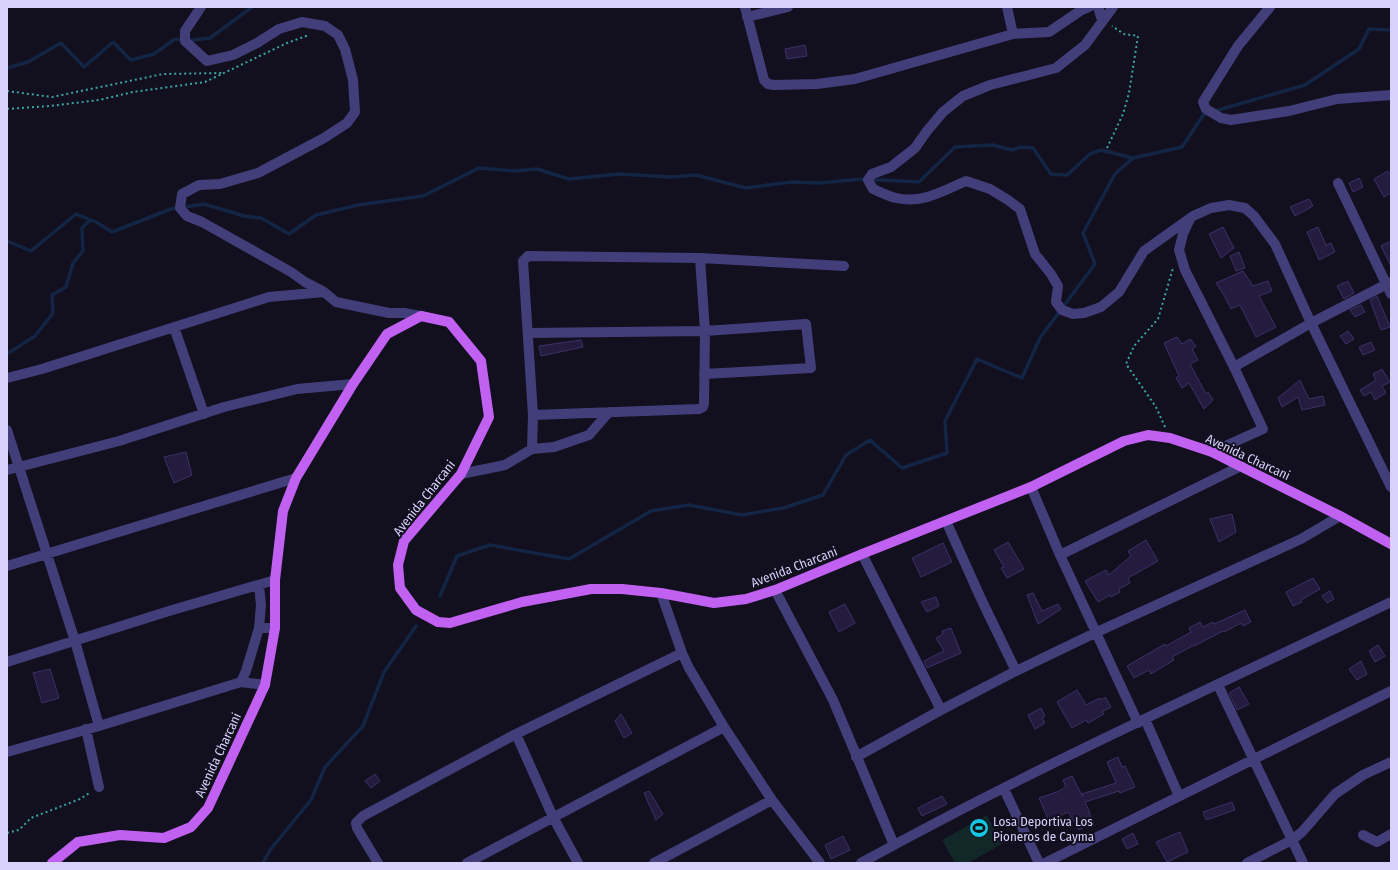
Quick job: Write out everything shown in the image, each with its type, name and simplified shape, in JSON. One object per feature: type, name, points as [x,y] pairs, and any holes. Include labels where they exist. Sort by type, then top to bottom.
[{"type":"main road","name":"Avenida Charcani","points":[[52,863],[78,842],[120,835],[164,838],[190,827],[208,808],[265,685],[275,628],[275,580],[283,511],[296,478],[353,384],[387,334],[421,316],[448,322],[481,361],[489,417],[461,474],[404,541],[398,565],[400,588],[416,610],[438,622],[450,623],[522,602],[591,589],[661,593],[714,603],[746,599],[775,590],[1031,487],[1124,441],[1148,435],[1170,438],[1212,452],[1340,516],[1391,544]]},
{"type":"street","points":[[201,7],[185,31],[185,41],[207,61],[233,55],[257,43],[279,29],[302,22],[325,26],[338,35],[346,50],[353,80],[355,112],[347,123],[324,138],[258,173],[220,184],[199,185],[182,194],[180,208],[187,216],[209,226],[324,292],[336,302],[389,313],[404,313],[421,316]]},
{"type":"street","points":[[788,7],[746,12],[764,80],[768,84],[817,84],[855,79],[1013,34],[1049,32],[1080,11],[1089,7]]},
{"type":"street","points":[[1007,7],[1013,34]]},
{"type":"street","points":[[1098,7],[1102,20]]},
{"type":"street","points":[[1113,7],[1085,45],[1056,68],[990,85],[963,96],[943,112],[915,148],[891,167],[872,174],[868,180],[873,189],[896,198],[914,200],[932,197],[966,182],[990,189],[1008,200],[1020,209],[1035,254],[1051,274],[1058,286],[1056,302],[1062,310],[1073,314],[1084,313],[1102,307],[1119,292],[1144,252],[1190,218],[1211,208],[1229,205],[1245,208],[1254,216],[1275,244],[1311,323],[1391,487]]},
{"type":"street","points":[[1270,7],[1238,46],[1203,102],[1206,109],[1221,118],[1231,120],[1289,111],[1337,99],[1391,95]]},
{"type":"street","points":[[1234,368],[1311,323],[1390,287],[1338,183]]},
{"type":"street","points":[[1190,218],[1183,234],[1179,250],[1184,270],[1264,429],[1212,452]]},
{"type":"street","points":[[532,449],[533,415],[523,261],[528,256],[700,258],[844,266]]},
{"type":"street","points":[[533,415],[699,409],[703,407],[705,331],[700,258]]},
{"type":"street","points":[[7,378],[42,369],[269,297],[324,292]]},
{"type":"street","points":[[528,333],[705,331],[806,324],[811,368],[704,374]]},
{"type":"street","points":[[174,327],[204,414]]},
{"type":"street","points":[[7,470],[119,441],[224,407],[297,389],[353,384]]},
{"type":"street","points":[[461,474],[505,465],[532,449],[554,447],[589,435],[609,412]]},
{"type":"street","points":[[7,430],[75,642],[99,726]]},
{"type":"street","points":[[1060,555],[1241,466]]},
{"type":"street","points":[[7,566],[296,478]]},
{"type":"street","points":[[1031,487],[1060,555],[1179,796]]},
{"type":"street","points":[[856,757],[1016,671],[1097,632],[1301,539],[1340,516]]},
{"type":"street","points":[[946,521],[982,601],[1016,671]]},
{"type":"street","points":[[862,554],[941,710]]},
{"type":"street","points":[[7,662],[75,642],[169,611],[275,580]]},
{"type":"street","points":[[241,682],[246,671],[259,628],[259,585]]},
{"type":"street","points":[[775,590],[833,700],[894,845]]},
{"type":"street","points":[[661,593],[682,653],[689,668],[724,727],[772,800],[820,863]]},
{"type":"street","points":[[861,863],[1004,789],[1142,721],[1391,602]]},
{"type":"street","points":[[259,628],[275,628]]},
{"type":"street","points":[[378,863],[357,828],[356,823],[363,816],[516,734],[682,653]]},
{"type":"street","points":[[7,752],[99,726],[241,682],[265,685]]},
{"type":"street","points":[[1218,685],[1303,863]]},
{"type":"street","points":[[1045,863],[1391,691]]},
{"type":"street","points":[[467,863],[724,727]]},
{"type":"street","points":[[86,729],[99,787]]},
{"type":"street","points":[[516,734],[554,817],[578,863]]},
{"type":"street","points":[[1248,863],[1292,840],[1302,832],[1335,794],[1363,775],[1391,762]]},
{"type":"street","points":[[1004,789],[1039,863]]},
{"type":"street","points":[[654,863],[772,800]]},
{"type":"street","points":[[1363,835],[1378,842],[1391,834]]},
{"type":"path","points":[[1102,20],[1124,34],[1138,36],[1129,92],[1123,114],[1107,148]]},
{"type":"path","points":[[7,109],[50,106],[99,100],[133,92],[205,82],[287,43],[313,34],[325,26]]},
{"type":"path","points":[[7,91],[52,97],[162,74],[223,74]]},
{"type":"path","points":[[1170,438],[1156,407],[1126,364],[1134,346],[1158,319],[1179,250]]},
{"type":"path","points":[[7,833],[18,830],[31,818],[80,799],[99,787]]},
{"type":"green space","name":"Losa Deportiva Los Pioneros de Cayma","points":[[987,815],[1002,844],[968,863],[955,863],[942,840]]},
{"type":"building","points":[[805,45],[807,56],[787,59],[785,49]]},
{"type":"building","points":[[1388,171],[1391,177],[1391,193],[1384,197],[1374,179]]},
{"type":"building","points":[[1359,178],[1363,187],[1353,192],[1349,183]]},
{"type":"building","points":[[1309,199],[1313,206],[1295,216],[1290,207]]},
{"type":"building","points":[[1223,227],[1234,248],[1221,258],[1209,234]]},
{"type":"building","points":[[1318,227],[1326,245],[1331,243],[1335,252],[1319,260],[1307,232]]},
{"type":"building","points":[[1391,241],[1391,266],[1381,246]]},
{"type":"building","points":[[1239,252],[1245,268],[1236,271],[1230,256]]},
{"type":"building","points":[[1243,271],[1253,286],[1268,281],[1272,291],[1259,296],[1276,327],[1256,337],[1240,305],[1231,309],[1216,283]]},
{"type":"building","points":[[1348,281],[1354,293],[1344,299],[1337,286]]},
{"type":"building","points":[[1377,296],[1390,327],[1381,330],[1370,300]]},
{"type":"building","points":[[1361,305],[1365,312],[1355,317],[1350,310]]},
{"type":"building","points":[[1348,331],[1354,339],[1346,344],[1340,336]]},
{"type":"building","points":[[1177,337],[1182,344],[1190,339],[1196,346],[1192,349],[1198,360],[1190,364],[1206,394],[1208,392],[1213,400],[1204,409],[1189,383],[1182,388],[1176,378],[1179,376],[1164,343]]},
{"type":"building","points":[[581,340],[583,347],[541,356],[539,346]]},
{"type":"building","points":[[1371,342],[1375,350],[1363,355],[1359,347]]},
{"type":"building","points":[[1382,369],[1390,382],[1382,386],[1386,393],[1375,400],[1371,392],[1364,396],[1360,390],[1376,380],[1373,374]]},
{"type":"building","points":[[1300,380],[1309,399],[1323,396],[1325,405],[1302,410],[1298,397],[1282,407],[1278,398]]},
{"type":"building","points":[[186,452],[192,475],[174,483],[164,457]]},
{"type":"building","points":[[1232,514],[1236,532],[1219,542],[1210,519]]},
{"type":"building","points":[[1146,540],[1158,561],[1128,578],[1130,583],[1119,589],[1120,592],[1111,597],[1110,595],[1098,602],[1085,581],[1106,570],[1109,575],[1131,556],[1128,551]]},
{"type":"building","points":[[1008,542],[1024,569],[1007,578],[1001,568],[1004,567],[994,550]]},
{"type":"building","points":[[943,543],[952,562],[921,577],[912,558]]},
{"type":"building","points":[[1313,578],[1320,589],[1301,600],[1302,602],[1293,606],[1286,592]]},
{"type":"building","points":[[1330,591],[1334,599],[1327,603],[1322,596]]},
{"type":"building","points":[[1033,593],[1042,611],[1058,604],[1061,609],[1038,624],[1027,595]]},
{"type":"building","points":[[936,597],[939,606],[927,612],[921,602]]},
{"type":"building","points":[[845,604],[855,623],[839,632],[829,612]]},
{"type":"building","points":[[1245,610],[1251,622],[1243,626],[1241,623],[1194,645],[1172,657],[1174,660],[1151,674],[1149,670],[1134,678],[1127,666],[1165,644],[1166,646],[1191,632],[1189,628],[1200,622],[1203,627],[1213,622],[1214,624]]},
{"type":"building","points":[[951,628],[961,653],[927,668],[924,661],[944,651],[936,638],[943,634],[942,631]]},
{"type":"building","points":[[1378,645],[1385,656],[1375,662],[1369,651]]},
{"type":"building","points":[[1361,661],[1367,674],[1357,680],[1349,669]]},
{"type":"building","points":[[50,669],[59,698],[42,703],[33,673]]},
{"type":"building","points":[[1239,687],[1249,704],[1237,710],[1229,693]]},
{"type":"building","points":[[1077,690],[1086,705],[1100,698],[1101,700],[1105,697],[1111,707],[1102,712],[1104,714],[1088,723],[1086,720],[1072,728],[1057,702]]},
{"type":"building","points":[[1041,708],[1045,716],[1042,718],[1045,723],[1035,729],[1028,715]]},
{"type":"building","points":[[621,714],[632,733],[624,738],[615,721]]},
{"type":"building","points":[[1118,757],[1122,767],[1125,766],[1135,787],[1120,793],[1119,791],[1085,802],[1094,822],[1079,830],[1068,812],[1049,821],[1039,798],[1057,792],[1066,787],[1063,780],[1072,776],[1083,797],[1082,794],[1116,783],[1107,762]]},
{"type":"building","points":[[375,774],[380,781],[371,788],[365,781]]},
{"type":"building","points":[[649,791],[663,814],[656,820],[644,793]]},
{"type":"building","points":[[942,796],[947,804],[922,816],[918,808]]},
{"type":"building","points":[[1232,802],[1235,810],[1206,820],[1203,812]]},
{"type":"building","points":[[1180,832],[1188,852],[1167,862],[1156,842]]},
{"type":"building","points":[[1133,833],[1138,844],[1127,849],[1122,839]]},
{"type":"building","points":[[843,836],[850,850],[831,859],[825,845]]},
{"type":"waterway","points":[[7,68],[28,62],[61,43],[84,67],[113,42],[131,60],[154,54],[175,39],[185,41],[210,38],[252,7]]},
{"type":"waterway","points":[[1215,111],[1305,85],[1359,49],[1369,29],[1391,30]]},
{"type":"waterway","points":[[440,596],[457,556],[490,545],[569,559],[651,511],[689,505],[742,515],[783,508],[823,495],[846,455],[870,440],[902,468],[947,453],[945,421],[977,359],[1022,378],[1040,338],[1095,264],[1083,233],[1115,174],[1133,158],[1182,147],[1204,114],[1209,113]]},
{"type":"waterway","points":[[7,241],[31,251],[76,214],[96,222],[112,232],[171,209],[204,204],[244,216],[261,218],[289,234],[316,215],[358,205],[423,196],[479,168],[515,171],[537,169],[569,179],[619,174],[671,177],[696,175],[746,188],[791,182],[820,183],[861,179],[919,182],[955,147],[993,145],[1012,150],[1021,147],[1033,148],[1051,174],[1067,175],[1090,154],[1101,150],[1133,158]]},
{"type":"waterway","points":[[7,354],[35,336],[53,313],[52,295],[66,287],[73,263],[83,251],[82,228],[90,220]]},
{"type":"waterway","points":[[263,863],[270,850],[311,800],[325,767],[363,726],[384,672],[416,626]]},
{"type":"place","name":"Losa Deportiva Los Pioneros de Cayma","points":[[979,828]]}]
